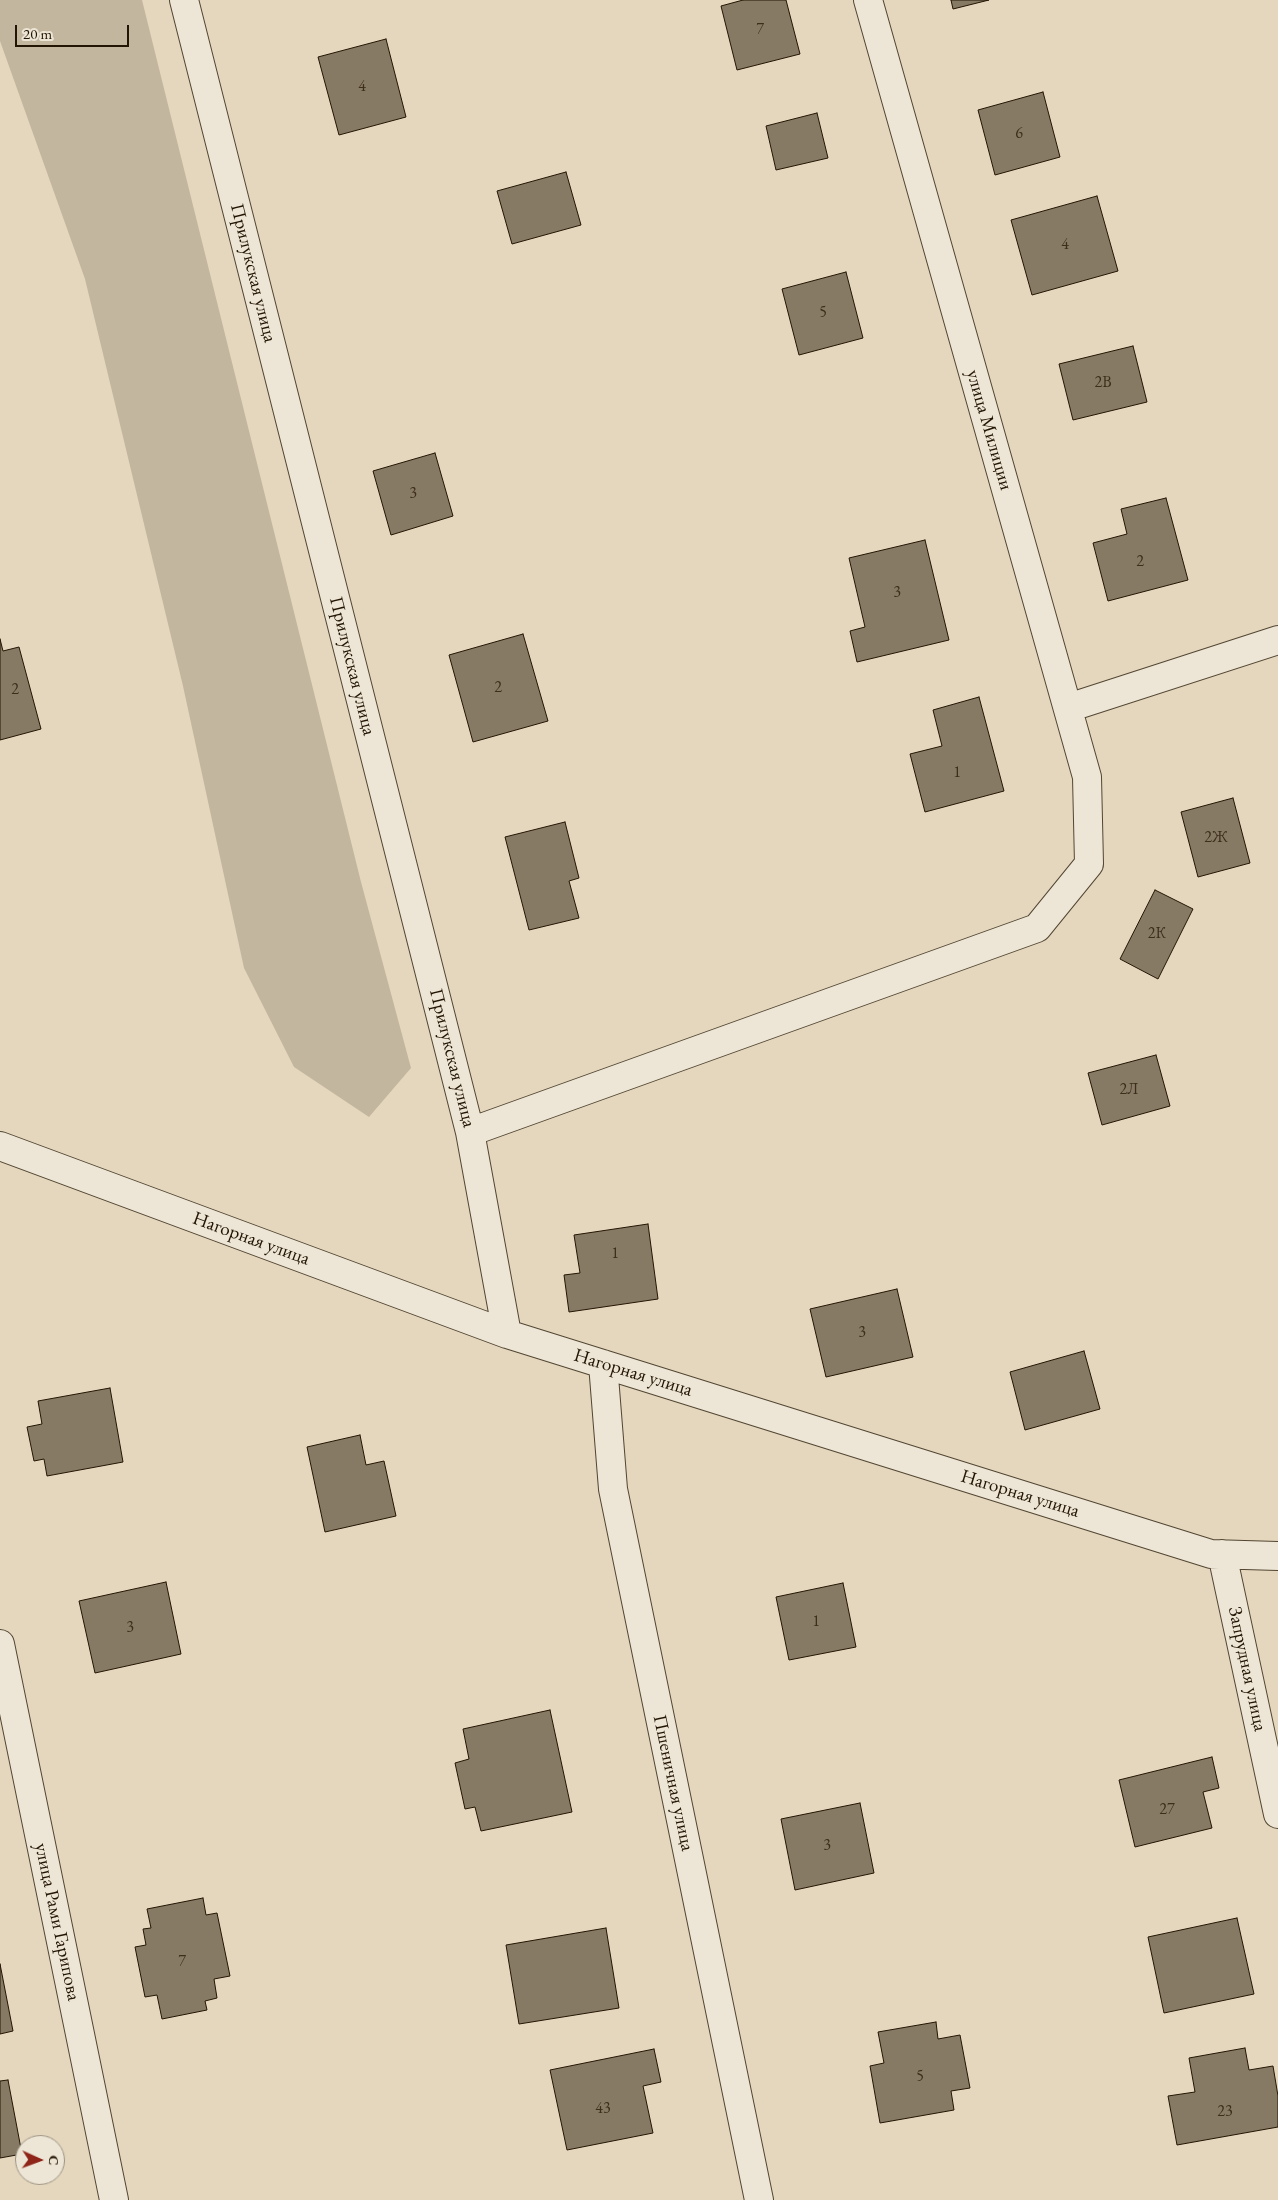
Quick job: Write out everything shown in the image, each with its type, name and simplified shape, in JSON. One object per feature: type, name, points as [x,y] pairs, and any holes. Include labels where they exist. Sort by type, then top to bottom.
[{"type":"street","name":"Прилукская улица","points":[[184,0],[470,1132],[507,1334]]},
{"type":"street","name":"улица Милиции","points":[[470,1132],[1037,928],[1089,864],[1087,777],[868,0]]},
{"type":"street","points":[[1068,708],[1278,640]]},
{"type":"street","name":"Нагорная улица","points":[[0,1146],[507,1334],[1212,1554],[1278,1556]]},
{"type":"street","name":"Пшеничная улица","points":[[604,1364],[613,1489],[759,2200]]},
{"type":"street","name":"Запрудная улица","points":[[1222,1554],[1278,1814]]},
{"type":"street","name":"улица Рами Гарипова","points":[[0,1644],[114,2200]]},
{"type":"shaded area","points":[[0,0],[142,0],[361,882],[411,1068],[369,1117],[294,1067],[244,968],[183,686],[85,279],[0,41]]},
{"type":"building","points":[[743,0],[786,0],[800,54],[737,70],[721,6]]},
{"type":"building","points":[[951,0],[989,0],[953,9]]},
{"type":"building","points":[[386,39],[406,117],[339,135],[318,57]]},
{"type":"building","points":[[1043,92],[1060,157],[995,175],[978,110]]},
{"type":"building","points":[[817,113],[828,158],[776,170],[766,126]]},
{"type":"building","points":[[566,172],[581,225],[512,244],[497,191]]},
{"type":"building","points":[[1097,196],[1118,271],[1032,295],[1011,220]]},
{"type":"building","points":[[846,272],[863,338],[799,355],[782,289]]},
{"type":"building","points":[[1133,346],[1147,402],[1073,420],[1059,364]]},
{"type":"building","points":[[435,453],[453,516],[391,535],[373,471]]},
{"type":"building","points":[[1166,498],[1188,580],[1108,601],[1093,543],[1127,534],[1121,509]]},
{"type":"building","points":[[925,540],[949,640],[857,662],[850,631],[865,627],[849,558]]},
{"type":"building","points":[[523,634],[548,721],[473,742],[449,655]]},
{"type":"building","points":[[0,639],[3,651],[19,647],[41,729],[0,740]]},
{"type":"building","points":[[979,697],[1004,791],[925,812],[910,754],[942,746],[933,710]]},
{"type":"building","points":[[1233,798],[1250,863],[1198,877],[1181,812]]},
{"type":"building","points":[[565,822],[579,878],[569,881],[579,918],[529,930],[505,837]]},
{"type":"building","points":[[1155,890],[1193,909],[1158,979],[1120,959]]},
{"type":"building","points":[[1156,1055],[1170,1106],[1102,1125],[1088,1073]]},
{"type":"building","points":[[648,1224],[658,1299],[569,1312],[564,1275],[580,1273],[574,1235]]},
{"type":"building","points":[[897,1289],[913,1357],[826,1377],[810,1309]]},
{"type":"building","points":[[1084,1351],[1100,1409],[1025,1430],[1010,1372]]},
{"type":"building","points":[[110,1388],[123,1462],[47,1476],[44,1459],[34,1461],[27,1427],[42,1424],[38,1401]]},
{"type":"building","points":[[360,1435],[366,1465],[384,1461],[396,1516],[325,1532],[307,1447]]},
{"type":"building","points":[[166,1582],[181,1654],[95,1673],[79,1601]]},
{"type":"building","points":[[843,1583],[856,1647],[789,1660],[776,1597]]},
{"type":"building","points":[[550,1710],[572,1812],[481,1831],[475,1807],[465,1809],[455,1763],[469,1759],[463,1729]]},
{"type":"building","points":[[1212,1757],[1219,1788],[1203,1792],[1212,1828],[1135,1847],[1119,1780]]},
{"type":"building","points":[[860,1803],[874,1873],[795,1890],[781,1819]]},
{"type":"building","points":[[203,1898],[206,1915],[217,1913],[230,1976],[214,1979],[217,1998],[205,2001],[207,2010],[162,2019],[157,1995],[145,1997],[135,1947],[146,1945],[143,1929],[151,1928],[147,1909]]},
{"type":"building","points":[[1237,1918],[1254,1994],[1164,2013],[1148,1937]]},
{"type":"building","points":[[606,1928],[619,2008],[519,2024],[506,1945]]},
{"type":"building","points":[[0,1964],[13,2031],[0,2034]]},
{"type":"building","points":[[936,2022],[938,2039],[960,2035],[970,2088],[951,2091],[954,2110],[880,2123],[870,2066],[884,2063],[878,2032]]},
{"type":"building","points":[[1245,2048],[1249,2070],[1273,2066],[1278,2096],[1278,2127],[1177,2145],[1168,2096],[1195,2092],[1189,2058]]},
{"type":"building","points":[[654,2049],[661,2082],[643,2086],[653,2133],[567,2150],[550,2070]]},
{"type":"building","points":[[8,2080],[18,2135],[15,2135],[15,2155],[0,2158],[0,2081]]}]
